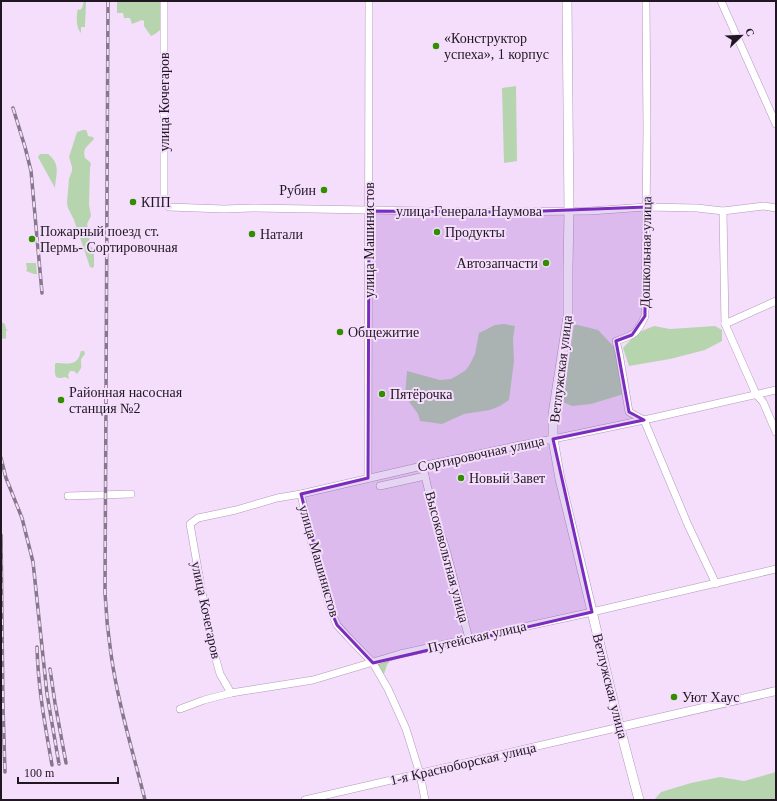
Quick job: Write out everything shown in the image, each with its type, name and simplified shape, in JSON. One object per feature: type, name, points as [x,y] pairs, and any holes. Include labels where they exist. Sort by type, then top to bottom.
[{"type":"main road","name":"Ветлужская улица","points":[[567,1],[569,212],[568,317],[553,414],[553,439],[560,479],[639,799]]},
{"type":"street","name":"улица Кочегаров","points":[[164,1],[164,203]]},
{"type":"street","name":"улица Машинистов","points":[[368,478],[369,1]]},
{"type":"street","name":"Дошкольная улица","points":[[644,420],[629,412],[616,341],[632,335],[640,327],[645,316],[647,129],[646,1]]},
{"type":"street","points":[[721,1],[776,124]]},
{"type":"street","name":"улица Генерала Наумова","points":[[164,203],[169,207],[483,212],[569,212],[646,207],[697,208],[723,211],[764,206],[776,208]]},
{"type":"street","points":[[723,211],[725,324],[756,394],[763,402],[776,432]]},
{"type":"street","points":[[725,324],[776,301]]},
{"type":"street","name":"Сортировочная улица","points":[[190,524],[198,518],[236,510],[277,498],[644,420],[776,390]]},
{"type":"street","points":[[644,420],[688,525],[716,584]]},
{"type":"street","name":"Высоковольтная улица","points":[[422,466],[434,513],[447,553],[469,639]]},
{"type":"street","name":"Высоковольтная улица","points":[[380,486],[425,476]]},
{"type":"street","points":[[68,496],[131,494]]},
{"type":"street","name":"улица Машинистов","points":[[300,494],[311,541],[331,611],[337,625],[373,662],[388,689],[406,729],[420,774],[425,800]]},
{"type":"street","name":"улица Кочегаров","points":[[190,524],[210,638],[220,674],[231,693]]},
{"type":"street","name":"Путейская улица","points":[[180,709],[204,700],[231,693],[313,680],[400,654],[716,584],[776,569]]},
{"type":"street","points":[[620,727],[776,691]]},
{"type":"street","name":"1-я Красноборская улица","points":[[305,800],[620,727]]},
{"type":"highlighted area","points":[[646,207],[645,316],[632,335],[616,341],[629,412],[644,420],[553,439],[592,612],[373,663],[337,625],[331,611],[301,494],[368,478],[369,211],[517,212]]},
{"type":"green space","points":[[84,1],[86,1],[85,27],[81,27],[81,33],[77,25],[77,15],[78,9],[80,10],[82,8]]},
{"type":"green space","points":[[117,1],[160,1],[160,30],[151,36],[144,26],[144,21],[142,20],[132,24],[130,18],[124,18],[123,13],[117,13]]},
{"type":"green space","points":[[516,86],[517,161],[504,163],[502,88]]},
{"type":"green space","points":[[86,130],[88,136],[93,137],[94,139],[86,147],[84,152],[85,158],[91,164],[89,205],[91,216],[87,224],[90,231],[89,243],[94,253],[93,268],[90,267],[67,203],[69,179],[72,171],[69,157],[77,132]]},
{"type":"green space","points":[[40,154],[48,154],[55,162],[57,174],[55,188],[38,157]]},
{"type":"green space","points":[[26,263],[36,263],[37,274],[26,271]]},
{"type":"green space","points":[[1,322],[5,324],[6,329],[8,330],[6,331],[5,339],[1,338]]},
{"type":"green space","points":[[504,324],[515,326],[513,338],[514,361],[509,400],[490,410],[464,414],[442,424],[420,421],[418,414],[405,396],[407,371],[440,380],[451,379],[466,370],[470,364],[475,354],[479,333],[495,325]]},
{"type":"green space","points":[[574,324],[598,330],[617,350],[627,393],[591,404],[572,406],[563,402]]},
{"type":"green space","points":[[654,326],[670,329],[715,326],[722,330],[722,341],[705,350],[670,359],[629,366],[623,348],[637,333]]},
{"type":"green space","points":[[81,351],[84,351],[85,354],[81,359],[81,367],[77,374],[74,371],[70,371],[68,375],[69,379],[65,377],[58,378],[55,373],[55,364],[76,361]]},
{"type":"green space","points":[[391,659],[387,665],[384,674],[376,664]]},
{"type":"green space","points":[[776,772],[776,800],[654,800],[661,792],[691,783],[720,777],[744,781]]},
{"type":"railway","points":[[108,1],[105,593],[108,631],[114,673],[145,800]]},
{"type":"railway","points":[[13,108],[31,171],[42,293]]},
{"type":"railway","points":[[1,458],[6,478],[22,518],[33,562],[47,694],[59,764]]},
{"type":"railway","points":[[1,535],[5,772]]},
{"type":"railway","points":[[37,647],[40,692],[52,765]]},
{"type":"railway","points":[[50,669],[66,763]]},
{"type":"place","name":"«Конструктор успеха», 1 корпус","points":[[436,46]]},
{"type":"place","name":"Рубин","points":[[324,190]]},
{"type":"place","name":"КПП","points":[[133,202]]},
{"type":"place","name":"Продукты","points":[[437,232]]},
{"type":"place","name":"Натали","points":[[252,234]]},
{"type":"place","name":"Пожарный поезд ст. Пермь- Сортировочная","points":[[32,239]]},
{"type":"place","name":"Автозапчасти","points":[[546,263]]},
{"type":"place","name":"Общежитие","points":[[340,332]]},
{"type":"place","name":"Пятёрочка","points":[[382,394]]},
{"type":"place","name":"Районная насосная станция №2","points":[[61,400]]},
{"type":"place","name":"Новый Завет","points":[[461,478]]},
{"type":"place","name":"Уют Хаус","points":[[674,697]]}]
